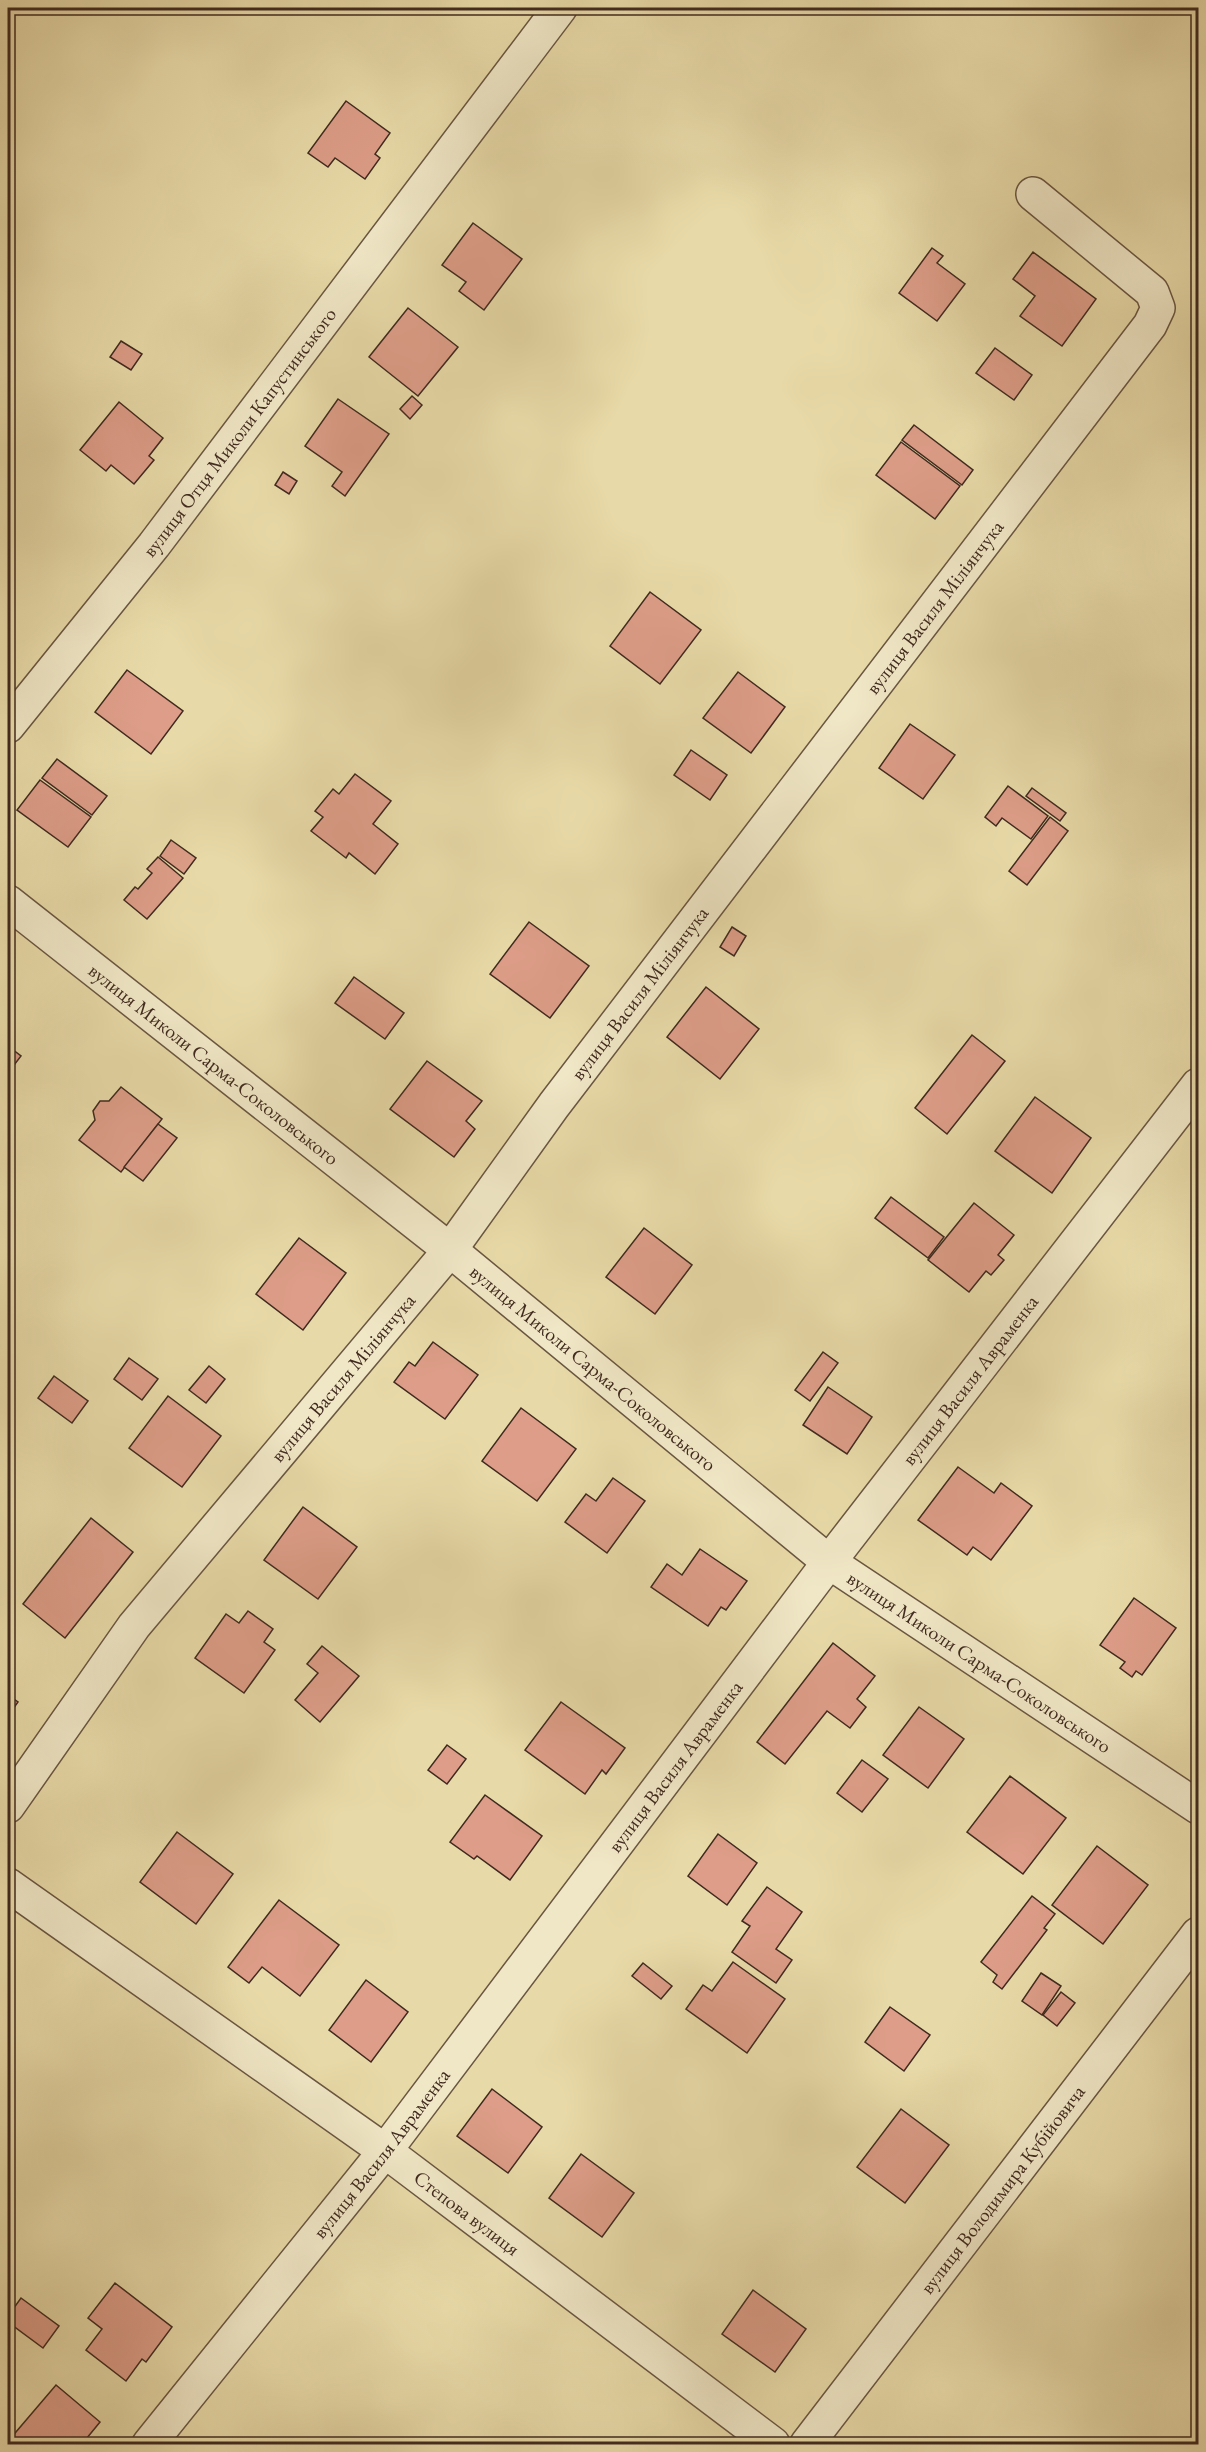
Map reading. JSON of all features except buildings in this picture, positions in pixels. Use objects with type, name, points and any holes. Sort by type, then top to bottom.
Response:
[{"type":"street","name":"вулиця Отця Миколи Капустинського","points":[[8,726],[154,545],[560,8]]},
{"type":"street","name":"вулиця Василя Міліянчука","points":[[8,1806],[134,1626],[450,1250],[554,1105],[1155,316],[1158,308],[1152,292],[1033,194]]},
{"type":"street","name":"вулиця Миколи Сарма-Соколовського","points":[[8,902],[450,1250],[829,1562],[1198,1807]]},
{"type":"street","name":"вулиця Василя Авраменка","points":[[149,2445],[385,2151],[829,1562],[1198,1085]]},
{"type":"street","name":"Степова вулиця","points":[[8,1885],[385,2151],[773,2445]]},
{"type":"street","name":"вулиця Володимира Кубійовича","points":[[807,2445],[1198,1934]]}]
